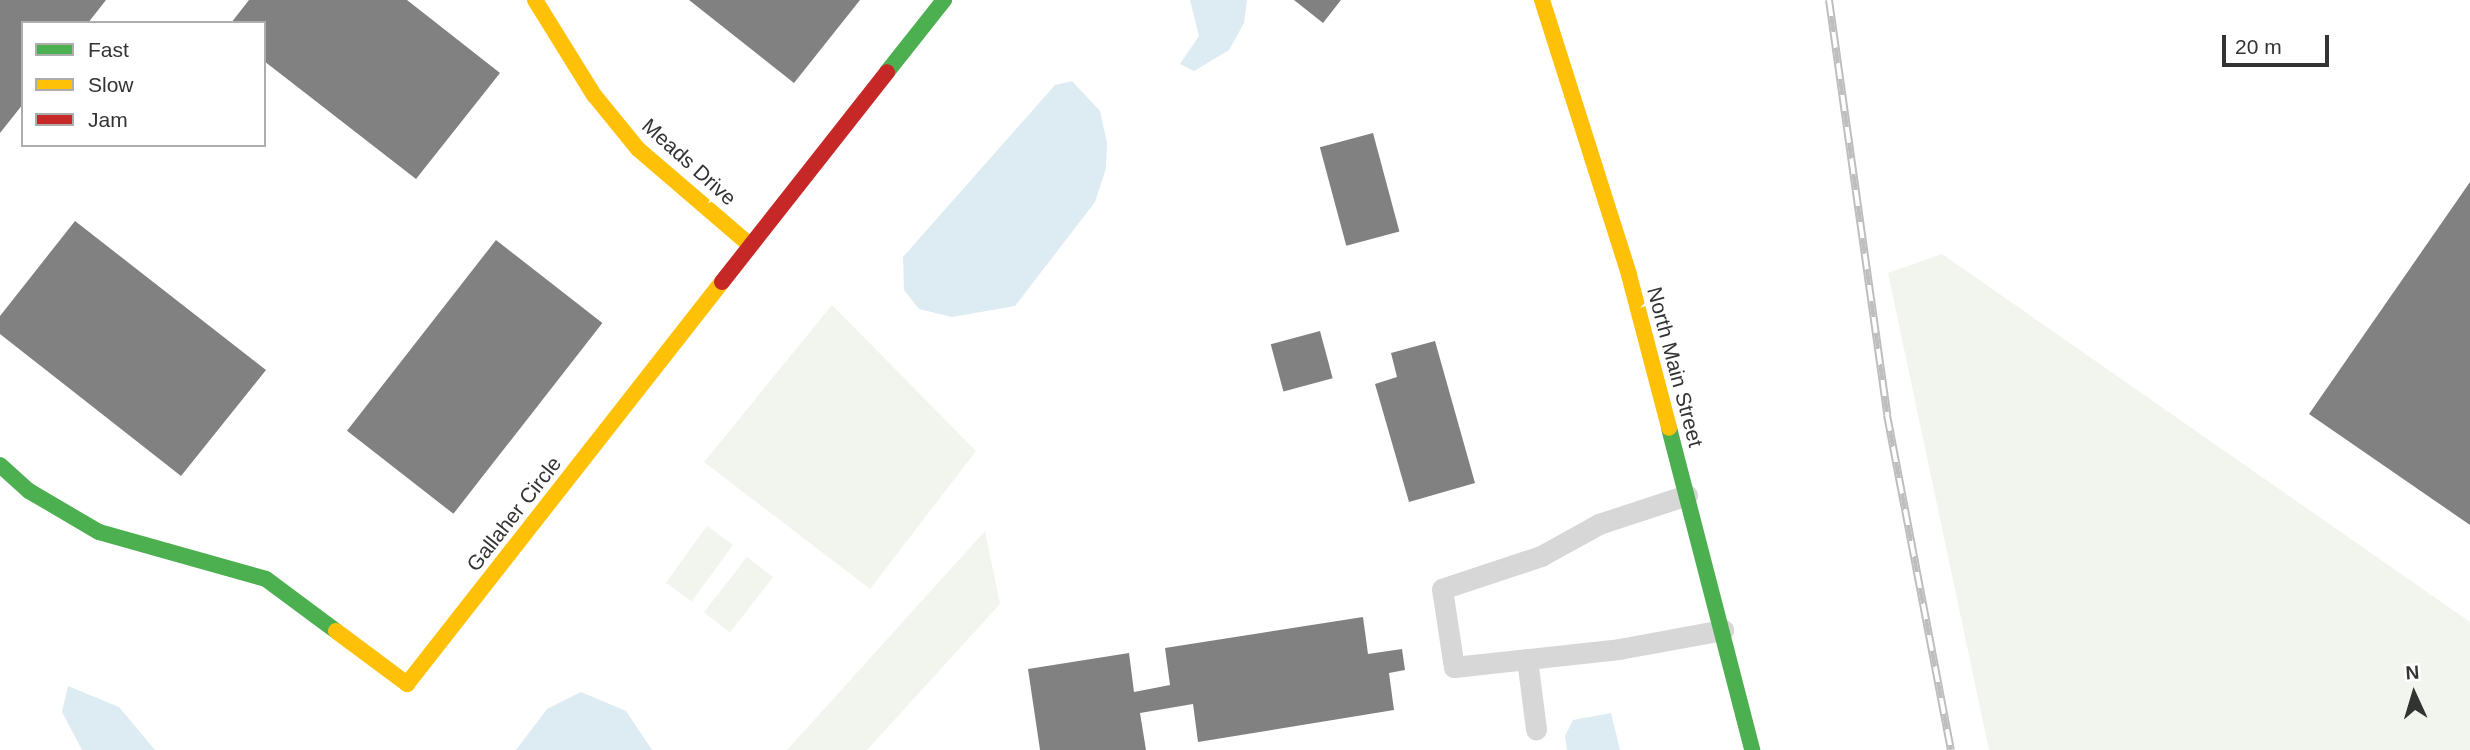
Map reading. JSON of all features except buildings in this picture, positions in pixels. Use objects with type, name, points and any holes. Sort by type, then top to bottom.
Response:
[{"type":"street","name":"Meads Drive","points":[[535,0],[594,95],[638,149],[750,245]]},
{"type":"street","name":"Gallaher Circle","points":[[0,465],[29,491],[99,532],[266,579],[407,684],[944,0]]},
{"type":"street","name":"North Main Street","points":[[1542,0],[1629,275],[1752,750]]},
{"type":"lane","points":[[1688,495],[1599,524],[1541,556],[1442,589],[1454,667],[1723,630]]},
{"type":"lane","points":[[1527,659],[1536,729]]},
{"type":"shaded area","points":[[1190,0],[1247,0],[1244,23],[1229,50],[1194,71],[1180,64],[1199,36]]},
{"type":"shaded area","points":[[1072,81],[1100,111],[1107,143],[1106,168],[1095,202],[1015,306],[952,317],[919,309],[904,290],[903,257],[1055,85]]},
{"type":"shaded area","points":[[1942,254],[2470,622],[2470,750],[1989,750],[1888,273]]},
{"type":"shaded area","points":[[832,305],[976,451],[870,589],[704,462]]},
{"type":"shaded area","points":[[707,526],[733,545],[692,601],[666,583]]},
{"type":"shaded area","points":[[985,531],[1000,604],[867,750],[787,750]]},
{"type":"shaded area","points":[[747,557],[773,577],[730,632],[704,612]]},
{"type":"shaded area","points":[[68,686],[119,707],[155,750],[82,750],[62,712]]},
{"type":"shaded area","points":[[581,692],[626,711],[652,750],[516,750],[547,709]]},
{"type":"shaded area","points":[[1611,713],[1620,750],[1567,750],[1565,736],[1573,720]]},
{"type":"railway","points":[[1829,0],[1887,415],[1951,750]]},
{"type":"traffic: fast","points":[[887,72],[944,0]]},
{"type":"traffic: fast","points":[[1669,428],[1752,750]]},
{"type":"traffic: fast","points":[[0,465],[29,491],[99,532],[266,579],[336,631]]},
{"type":"traffic: slow","points":[[535,0],[594,95],[638,149],[750,245]]},
{"type":"traffic: slow","points":[[1542,0],[1629,275],[1669,428]]},
{"type":"traffic: slow","points":[[336,631],[407,684],[722,282]]},
{"type":"traffic: jam","points":[[722,282],[887,72]]}]
